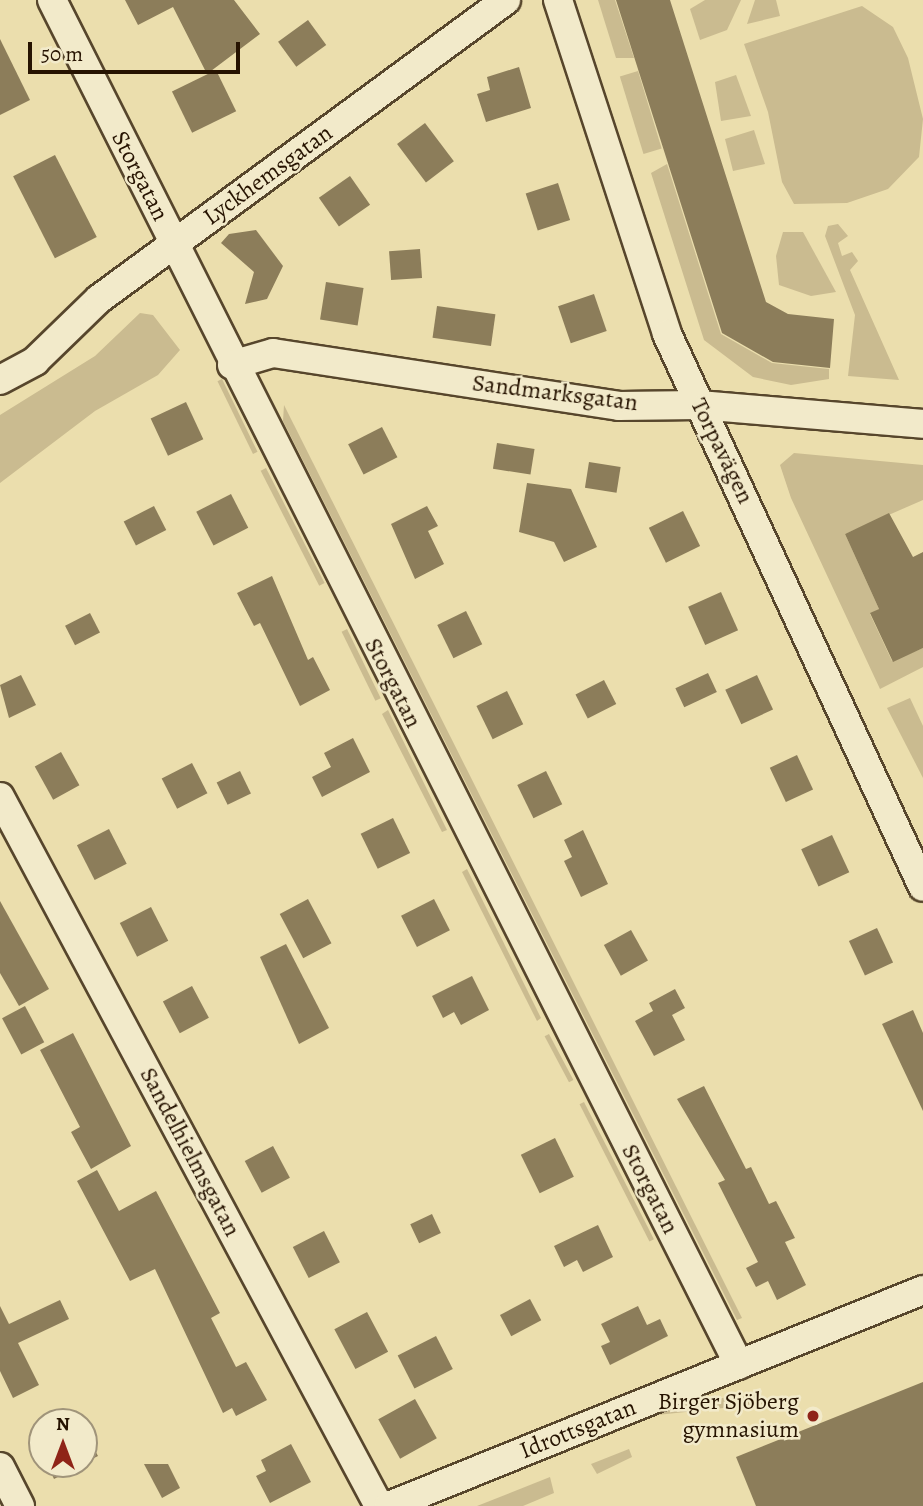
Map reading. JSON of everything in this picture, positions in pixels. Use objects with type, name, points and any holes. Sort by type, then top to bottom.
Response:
[{"type":"street","name":"Storgatan","points":[[52,0],[232,365],[739,1365]]},
{"type":"street","name":"Lyckhemsgatan","points":[[0,380],[34,361],[99,299],[506,0]]},
{"type":"street","name":"Torpavägen","points":[[558,0],[647,285],[699,405],[923,887]]},
{"type":"street","name":"Sandmarksgatan","points":[[232,365],[273,353],[619,406],[699,405],[923,424]]},
{"type":"street","name":"Sandelhielmsgatan","points":[[0,797],[379,1506]]},
{"type":"street","name":"Idrottsgatan","points":[[389,1506],[923,1290]]},
{"type":"street","points":[[0,1467],[20,1506]]},
{"type":"shaded area","points":[[598,0],[615,0],[634,58],[616,58]]},
{"type":"shaded area","points":[[705,0],[741,0],[727,30],[700,40],[690,9]]},
{"type":"shaded area","points":[[755,0],[776,0],[780,16],[747,24]]},
{"type":"shaded area","points":[[862,6],[893,27],[908,58],[923,119],[919,157],[888,189],[847,203],[794,204],[782,182],[768,112],[744,44]]},
{"type":"shaded area","points":[[638,71],[662,148],[644,154],[620,77]]},
{"type":"shaded area","points":[[736,75],[751,116],[721,121],[715,82]]},
{"type":"shaded area","points":[[754,130],[765,164],[733,171],[725,139]]},
{"type":"shaded area","points":[[667,164],[721,334],[772,363],[829,369],[829,379],[791,385],[753,377],[704,340],[651,173]]},
{"type":"shaded area","points":[[838,224],[848,236],[838,243],[842,256],[852,252],[858,261],[850,270],[899,380],[848,376],[855,315],[825,236],[828,226]]},
{"type":"shaded area","points":[[783,232],[803,232],[836,292],[811,296],[779,285],[776,256]]},
{"type":"shaded area","points":[[140,313],[153,315],[180,350],[158,375],[95,411],[0,483],[0,415],[95,356]]},
{"type":"shaded area","points":[[222,379],[258,452],[253,454],[218,381]]},
{"type":"shaded area","points":[[284,405],[742,1318],[737,1320],[283,421]]},
{"type":"shaded area","points":[[794,453],[923,465],[923,500],[845,534],[879,609],[870,614],[892,661],[923,648],[923,667],[880,689],[791,498],[780,465]]},
{"type":"shaded area","points":[[266,468],[325,583],[319,586],[261,471]]},
{"type":"shaded area","points":[[347,629],[381,698],[375,701],[342,632]]},
{"type":"shaded area","points":[[910,698],[923,726],[923,778],[887,708]]},
{"type":"shaded area","points":[[388,710],[447,830],[442,832],[382,714]]},
{"type":"shaded area","points":[[467,869],[541,1018],[537,1021],[462,872]]},
{"type":"shaded area","points":[[549,1034],[573,1080],[569,1082],[545,1036]]},
{"type":"shaded area","points":[[584,1102],[654,1239],[649,1241],[580,1104]]},
{"type":"shaded area","points":[[761,1394],[762,1404],[650,1416],[649,1406]]},
{"type":"shaded area","points":[[629,1449],[632,1457],[597,1474],[591,1464]]},
{"type":"shaded area","points":[[550,1477],[554,1493],[523,1506],[477,1506]]},
{"type":"building","points":[[125,0],[234,0],[260,34],[207,74],[173,7],[138,25]]},
{"type":"building","points":[[616,0],[670,0],[766,302],[788,314],[834,319],[830,368],[773,362],[722,333]]},
{"type":"building","points":[[308,20],[326,45],[296,67],[278,42]]},
{"type":"building","points":[[0,39],[30,100],[0,115]]},
{"type":"building","points":[[519,67],[531,108],[486,122],[477,94],[490,90],[487,77]]},
{"type":"building","points":[[216,70],[236,111],[192,133],[172,91]]},
{"type":"building","points":[[425,123],[454,161],[426,182],[397,144]]},
{"type":"building","points":[[55,155],[97,237],[55,258],[13,176]]},
{"type":"building","points":[[350,176],[370,205],[339,226],[319,198]]},
{"type":"building","points":[[558,183],[570,220],[538,231],[526,194]]},
{"type":"building","points":[[256,230],[283,266],[267,299],[245,304],[254,272],[221,243],[229,234]]},
{"type":"building","points":[[420,249],[422,278],[391,280],[389,251]]},
{"type":"building","points":[[326,282],[364,288],[358,325],[320,320]]},
{"type":"building","points":[[594,294],[607,331],[571,343],[558,306]]},
{"type":"building","points":[[437,306],[495,314],[491,346],[433,338]]},
{"type":"building","points":[[186,402],[203,439],[168,456],[151,418]]},
{"type":"building","points":[[382,427],[397,457],[364,475],[348,444]]},
{"type":"building","points":[[497,443],[535,449],[530,475],[493,469]]},
{"type":"building","points":[[589,462],[621,467],[617,493],[585,488]]},
{"type":"building","points":[[527,483],[571,489],[597,547],[564,562],[554,542],[519,532]]},
{"type":"building","points":[[231,494],[248,528],[214,546],[196,512]]},
{"type":"building","points":[[154,506],[166,530],[136,545],[124,521]]},
{"type":"building","points":[[427,506],[438,526],[428,531],[444,564],[415,579],[391,524]]},
{"type":"building","points":[[683,511],[700,546],[666,563],[649,528]]},
{"type":"building","points":[[889,513],[913,557],[923,552],[923,648],[893,662],[870,613],[879,609],[845,534]]},
{"type":"building","points":[[272,576],[308,660],[313,657],[330,690],[300,706],[260,623],[254,626],[237,593]]},
{"type":"building","points":[[721,592],[738,630],[705,645],[688,607]]},
{"type":"building","points":[[466,611],[482,644],[453,658],[437,625]]},
{"type":"building","points":[[90,613],[100,633],[75,645],[65,626]]},
{"type":"building","points":[[708,673],[717,692],[684,707],[675,688]]},
{"type":"building","points":[[21,675],[36,705],[9,718],[0,685]]},
{"type":"building","points":[[757,675],[773,709],[741,724],[725,690]]},
{"type":"building","points":[[604,680],[616,704],[588,719],[575,695]]},
{"type":"building","points":[[507,691],[523,724],[493,739],[476,706]]},
{"type":"building","points":[[353,738],[370,772],[322,797],[312,777],[331,767],[324,753]]},
{"type":"building","points":[[61,752],[79,785],[53,800],[35,767]]},
{"type":"building","points":[[797,755],[813,789],[786,802],[770,768]]},
{"type":"building","points":[[192,763],[207,793],[177,809],[162,778]]},
{"type":"building","points":[[240,771],[251,793],[228,805],[217,782]]},
{"type":"building","points":[[546,771],[562,804],[533,818],[517,785]]},
{"type":"building","points":[[393,818],[410,853],[378,869],[361,834]]},
{"type":"building","points":[[109,829],[127,864],[95,880],[77,845]]},
{"type":"building","points":[[583,830],[608,884],[581,897],[564,861],[572,857],[564,840]]},
{"type":"building","points":[[832,835],[849,872],[819,887],[801,849]]},
{"type":"building","points":[[308,899],[331,943],[303,958],[280,914]]},
{"type":"building","points":[[434,899],[450,930],[417,947],[401,916]]},
{"type":"building","points":[[0,901],[49,989],[19,1006],[0,973]]},
{"type":"building","points":[[151,907],[168,941],[137,957],[120,923]]},
{"type":"building","points":[[877,928],[893,962],[865,976],[849,941]]},
{"type":"building","points":[[631,930],[648,961],[621,976],[604,945]]},
{"type":"building","points":[[286,944],[329,1028],[299,1044],[260,957]]},
{"type":"building","points":[[472,976],[489,1010],[461,1025],[454,1012],[443,1018],[432,996]]},
{"type":"building","points":[[192,986],[209,1018],[180,1033],[163,1001]]},
{"type":"building","points":[[675,989],[685,1008],[672,1015],[685,1040],[654,1056],[635,1021],[653,1011],[649,1003]]},
{"type":"building","points":[[25,1006],[44,1042],[21,1054],[2,1018]]},
{"type":"building","points":[[913,1010],[923,1033],[923,1111],[882,1024]]},
{"type":"building","points":[[73,1033],[131,1146],[91,1169],[71,1132],[80,1127],[40,1050]]},
{"type":"building","points":[[704,1086],[746,1169],[751,1167],[769,1204],[776,1201],[795,1238],[785,1242],[806,1285],[777,1300],[768,1281],[756,1287],[746,1268],[758,1262],[718,1183],[725,1180],[677,1099]]},
{"type":"building","points":[[555,1138],[574,1177],[540,1193],[521,1155]]},
{"type":"building","points":[[273,1146],[290,1178],[262,1193],[245,1161]]},
{"type":"building","points":[[97,1170],[119,1211],[156,1191],[220,1313],[211,1318],[236,1367],[246,1362],[267,1400],[236,1416],[232,1408],[223,1413],[155,1269],[130,1281],[77,1181]]},
{"type":"building","points":[[432,1214],[441,1233],[419,1243],[410,1224]]},
{"type":"building","points":[[598,1225],[613,1257],[583,1272],[577,1260],[564,1267],[554,1246]]},
{"type":"building","points":[[324,1231],[340,1262],[309,1278],[293,1247]]},
{"type":"building","points":[[530,1299],[541,1320],[511,1336],[500,1315]]},
{"type":"building","points":[[60,1300],[69,1319],[18,1343],[39,1385],[13,1398],[0,1371],[0,1306],[9,1324]]},
{"type":"building","points":[[638,1306],[647,1325],[660,1319],[668,1336],[610,1365],[601,1346],[610,1342],[601,1324]]},
{"type":"building","points":[[367,1312],[388,1352],[355,1369],[334,1329]]},
{"type":"building","points":[[436,1336],[453,1369],[414,1388],[398,1356]]},
{"type":"building","points":[[923,1382],[923,1506],[756,1506],[736,1457]]},
{"type":"building","points":[[415,1399],[437,1438],[400,1459],[378,1419]]},
{"type":"building","points":[[291,1444],[311,1482],[270,1503],[256,1476],[266,1471],[261,1460]]},
{"type":"building","points":[[144,1464],[168,1464],[180,1488],[162,1498]]},
{"type":"place","name":"Birger Sjöberg gymnasium","points":[[813,1416]]}]
